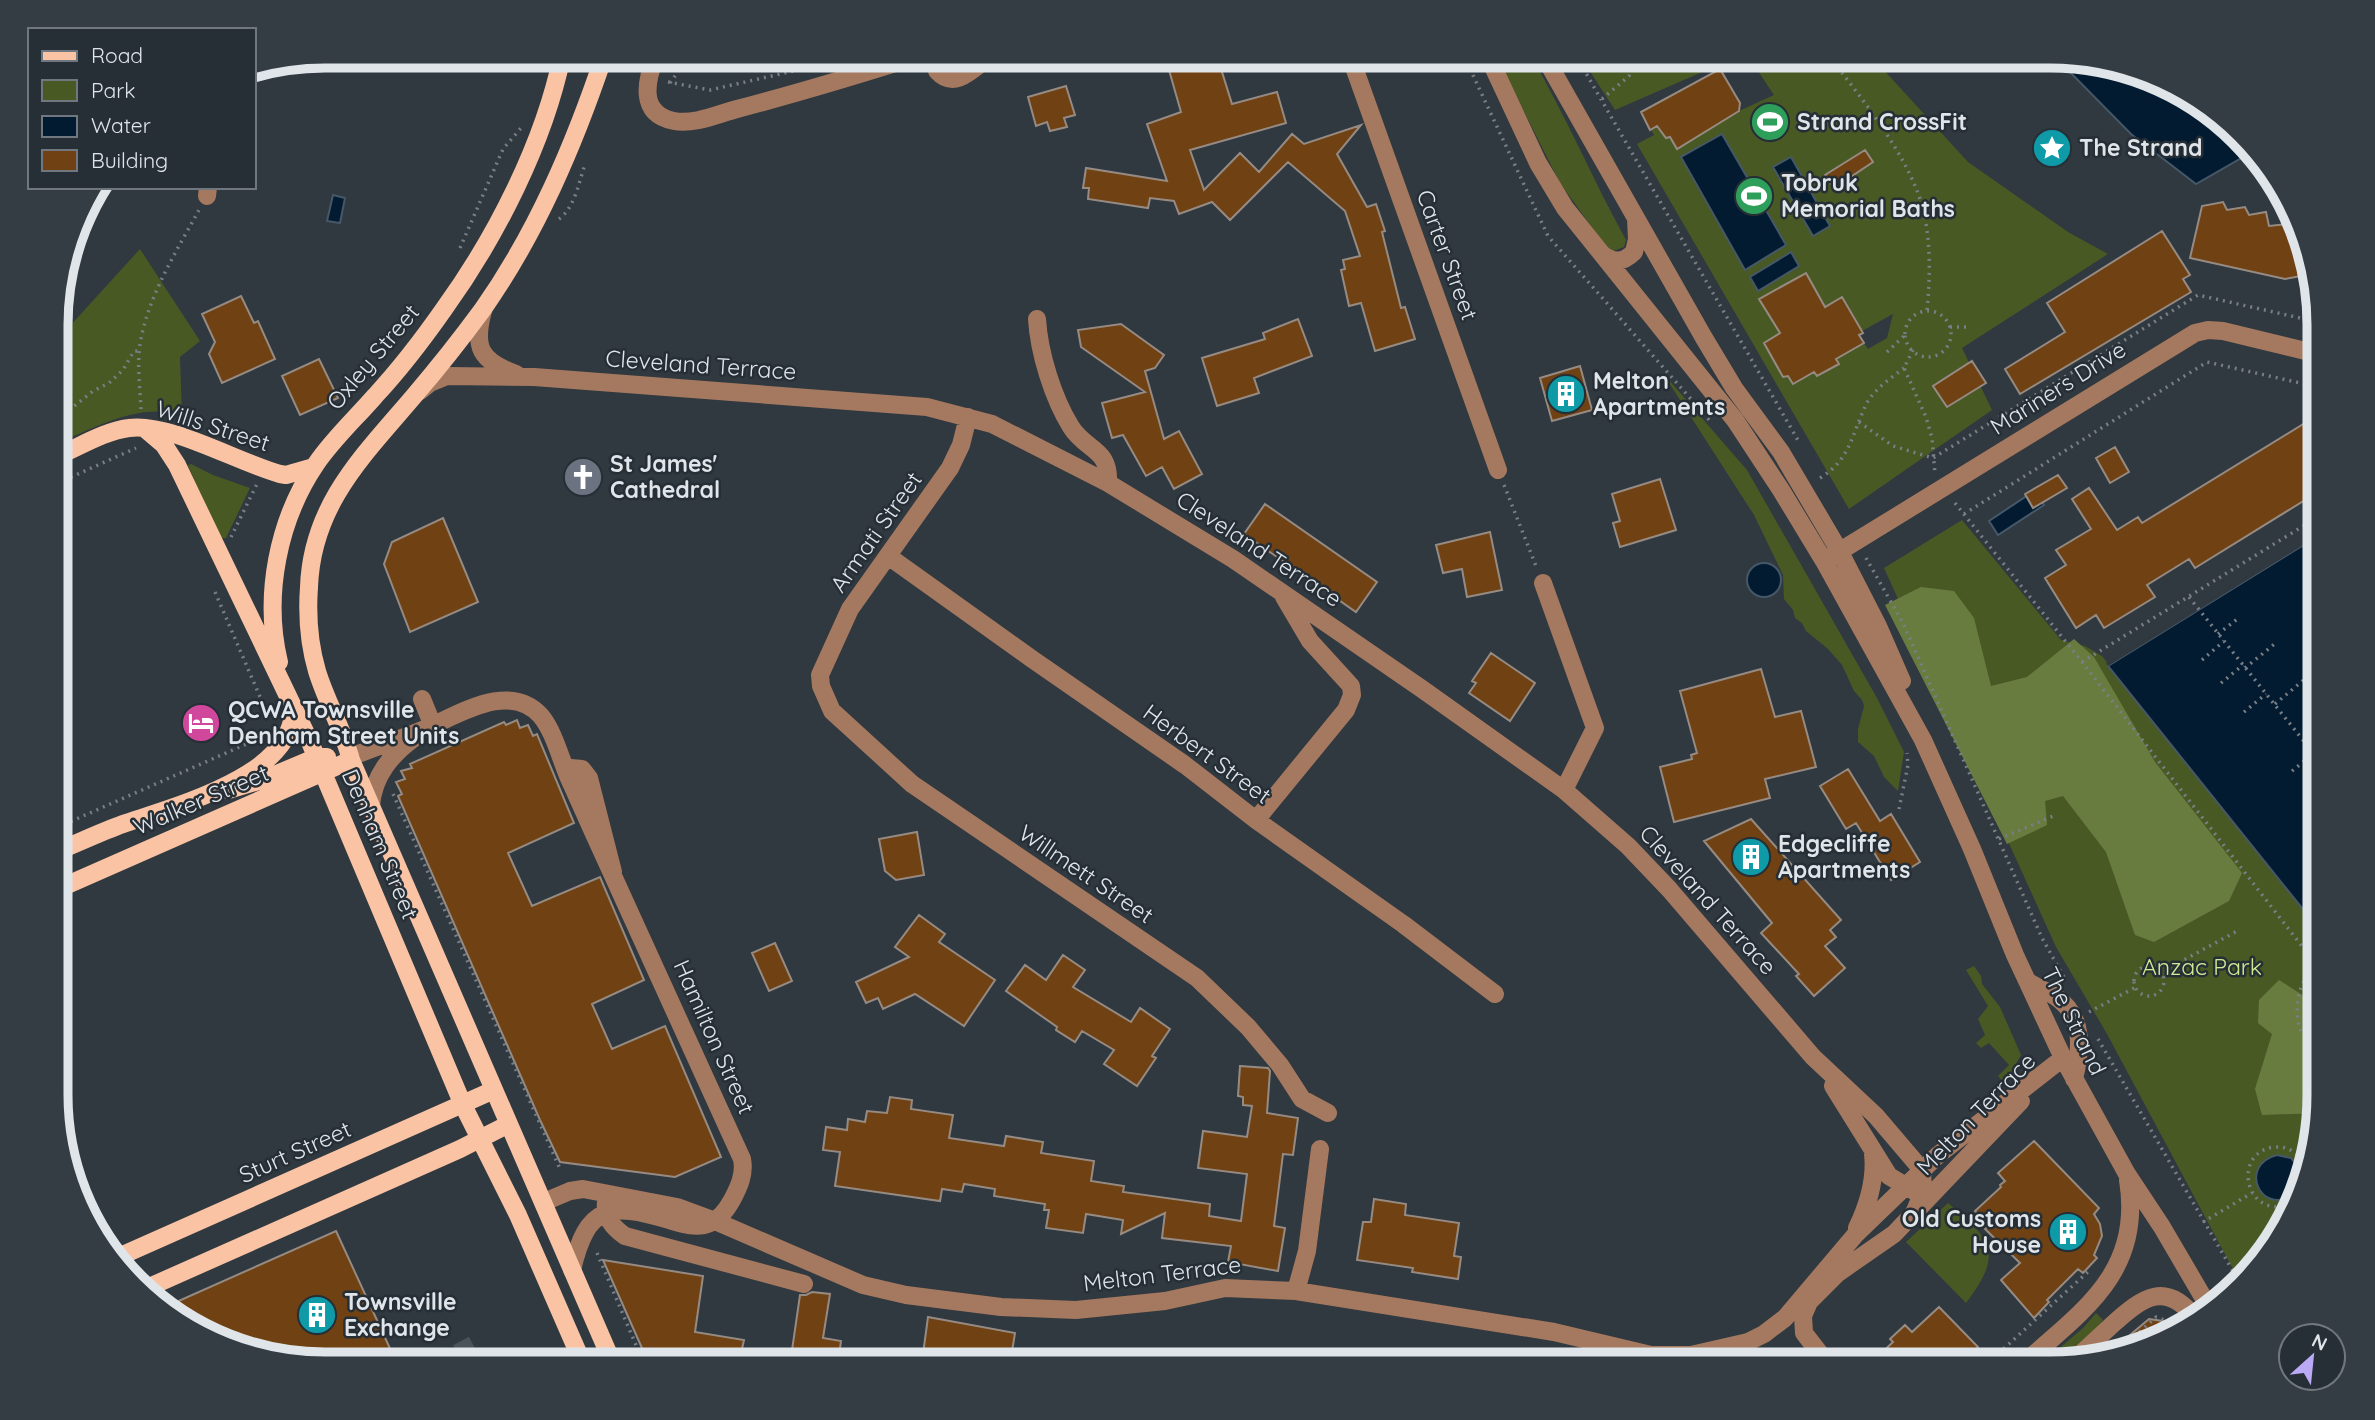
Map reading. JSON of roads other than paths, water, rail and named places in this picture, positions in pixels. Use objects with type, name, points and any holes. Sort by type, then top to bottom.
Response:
[{"type":"main road","name":"Oxley Street","points":[[291,702],[275,643],[273,587],[287,522],[314,467],[436,320],[489,238],[528,159],[558,68]]},
{"type":"main road","points":[[415,396],[484,307],[517,254],[561,171],[600,68]]},
{"type":"main road","name":"Denham Street","points":[[415,396],[370,445],[339,488],[321,528],[310,570],[308,603],[310,635],[317,672],[608,1352]]},
{"type":"main road","name":"Wills Street","points":[[68,452],[109,434],[130,428],[144,428],[181,437],[286,475],[314,467]]},
{"type":"main road","name":"Denham Street","points":[[144,428],[158,439],[173,458],[291,702],[463,1105],[518,1214],[578,1352]]},
{"type":"main road","name":"Walker Street","points":[[68,847],[121,825],[202,798],[261,763],[289,734],[293,722],[291,702]]},
{"type":"main road","points":[[202,798],[265,779],[317,758],[326,751],[354,756]]},
{"type":"main road","name":"Walker Street","points":[[68,884],[317,758],[354,756]]},
{"type":"main road","name":"Sturt Street","points":[[124,1254],[494,1090]]},
{"type":"main road","points":[[152,1285],[480,1140],[509,1124]]},
{"type":"main road","points":[[518,1214],[544,1202]]},
{"type":"street","points":[[651,68],[646,95],[653,109],[673,121],[689,121],[880,68]]},
{"type":"street","points":[[936,68],[938,73],[955,80],[975,68]]},
{"type":"street","name":"Carter Street","points":[[1354,68],[1498,470]]},
{"type":"street","name":"The Strand","points":[[1494,68],[1547,179],[1565,208],[1735,421],[1781,490],[1832,556]]},
{"type":"street","name":"The Strand","points":[[1551,68],[1717,361],[1781,452],[1832,556],[1887,645],[1923,740],[2063,1058],[2127,1174],[2205,1300]]},
{"type":"street","points":[[1600,252],[1608,259],[1617,261],[1624,260],[1634,252],[1637,239],[1636,216]]},
{"type":"street","name":"Cleveland Terrace","points":[[484,307],[477,331],[482,350],[488,359],[505,370],[534,377]]},
{"type":"street","points":[[1037,319],[1042,359],[1064,413],[1076,434],[1105,460],[1108,483]]},
{"type":"street","name":"Mariners Drive","points":[[1832,556],[2188,336],[2201,331],[2223,331],[2307,351]]},
{"type":"street","name":"Cleveland Terrace","points":[[415,396],[430,383],[447,376],[534,377],[927,407],[968,416],[1007,431],[1108,483],[1281,590],[1564,790],[1628,846],[1662,881],[1814,1056],[1875,1116],[1922,1170]]},
{"type":"street","name":"Armati Street","points":[[820,675],[850,609],[956,457],[968,416]]},
{"type":"street","name":"Herbert Street","points":[[888,556],[1185,765],[1256,820],[1495,993]]},
{"type":"street","points":[[1543,583],[1595,728],[1564,790]]},
{"type":"street","points":[[1256,820],[1346,710],[1352,695],[1348,681],[1310,641],[1281,590]]},
{"type":"street","name":"Willmett Street","points":[[820,675],[821,686],[832,711],[912,784],[1197,978],[1248,1027],[1280,1065],[1302,1099],[1328,1113]]},
{"type":"street","points":[[422,699],[429,727]]},
{"type":"street","name":"Walker Street","points":[[354,756],[484,704],[502,701],[522,703]]},
{"type":"street","name":"Hamilton Street","points":[[522,703],[540,715],[545,722],[742,1159],[741,1181],[728,1206],[715,1221]]},
{"type":"street","name":"Walker Street","points":[[372,805],[375,784],[384,767],[402,746],[429,727]]},
{"type":"street","points":[[2027,981],[2056,997],[2072,1017],[2081,1044],[2074,1079]]},
{"type":"street","name":"Cleveland Terrace","points":[[1814,1056],[1889,1176],[1905,1187]]},
{"type":"street","name":"Melton Terrace","points":[[1748,1342],[1785,1318],[1848,1243],[1922,1170],[1951,1144],[2063,1058]]},
{"type":"street","name":"Melton Terrace","points":[[1809,1341],[1802,1321],[1809,1302],[1838,1273],[1883,1244],[2063,1058]]},
{"type":"street","points":[[1296,1291],[1309,1240],[1320,1149]]},
{"type":"street","points":[[1848,1243],[1870,1197],[1874,1171],[1873,1151]]},
{"type":"street","points":[[1914,1213],[1923,1192],[1922,1170]]},
{"type":"street","points":[[2036,1352],[2088,1306],[2115,1269],[2125,1250],[2131,1208],[2127,1174]]},
{"type":"street","points":[[1905,1187],[1923,1192],[1945,1181]]},
{"type":"street","name":"Melton Terrace","points":[[544,1202],[575,1190],[607,1192],[677,1207],[886,1292],[1001,1307],[1057,1310],[1179,1299],[1225,1288],[1296,1291],[1554,1332],[1638,1352]]},
{"type":"street","points":[[607,1192],[605,1212],[612,1225],[625,1236],[804,1284]]},
{"type":"street","points":[[572,1270],[586,1228],[598,1215],[605,1212]]},
{"type":"street","name":"Melton Terrace","points":[[605,1212],[639,1213],[693,1226],[708,1225],[715,1221]]},
{"type":"street","points":[[2085,1350],[2132,1307],[2146,1298],[2163,1296],[2175,1300],[2189,1310]]},
{"type":"street","name":"Melton Terrace","points":[[1704,1352],[1794,1334],[1809,1341]]},
{"type":"street","points":[[1809,1341],[1818,1352]]},
{"type":"water","points":[[2067,69],[2116,77],[2164,95],[2206,121],[2244,157],[2196,184],[2131,134]]},
{"type":"water","points":[[1722,134],[1786,245],[1745,270],[1681,157]]},
{"type":"water","points":[[1791,157],[1830,226],[1813,236],[1773,167]]},
{"type":"water","points":[[333,195],[345,198],[340,223],[327,221]]},
{"type":"water","points":[[1791,252],[1799,266],[1758,291],[1750,277]]},
{"type":"water","points":[[2034,491],[2044,505],[1998,535],[1989,521]]},
{"type":"water","points":[[2307,543],[2307,914],[2108,666]]},
{"type":"water","points":[[1764,563],[1776,568],[1781,580],[1776,592],[1764,597],[1752,592],[1747,580],[1752,568]]},
{"type":"water","points":[[2277,1155],[2291,1158],[2297,1165],[2285,1199],[2271,1199],[2258,1187],[2258,1168],[2265,1160]]},
{"type":"tunnel","points":[[461,1341],[467,1352]]},
{"type":"place","name":"Strand CrossFit","points":[[1770,122]]},
{"type":"place","name":"The Strand","points":[[2052,148]]},
{"type":"place","name":"Tobruk Memorial Baths","points":[[1754,196]]},
{"type":"place","name":"Melton Apartments","points":[[1566,394]]},
{"type":"place","name":"St James' Cathedral","points":[[583,477]]},
{"type":"place","name":"QCWA Townsville Denham Street Units","points":[[201,723]]},
{"type":"place","name":"Edgecliffe Apartments","points":[[1751,857]]},
{"type":"place","name":"Old Customs House","points":[[2068,1232]]},
{"type":"place","name":"Townsville Exchange","points":[[317,1315]]},
{"type":"park label","name":"Anzac Park","points":[[2202,967]]}]
